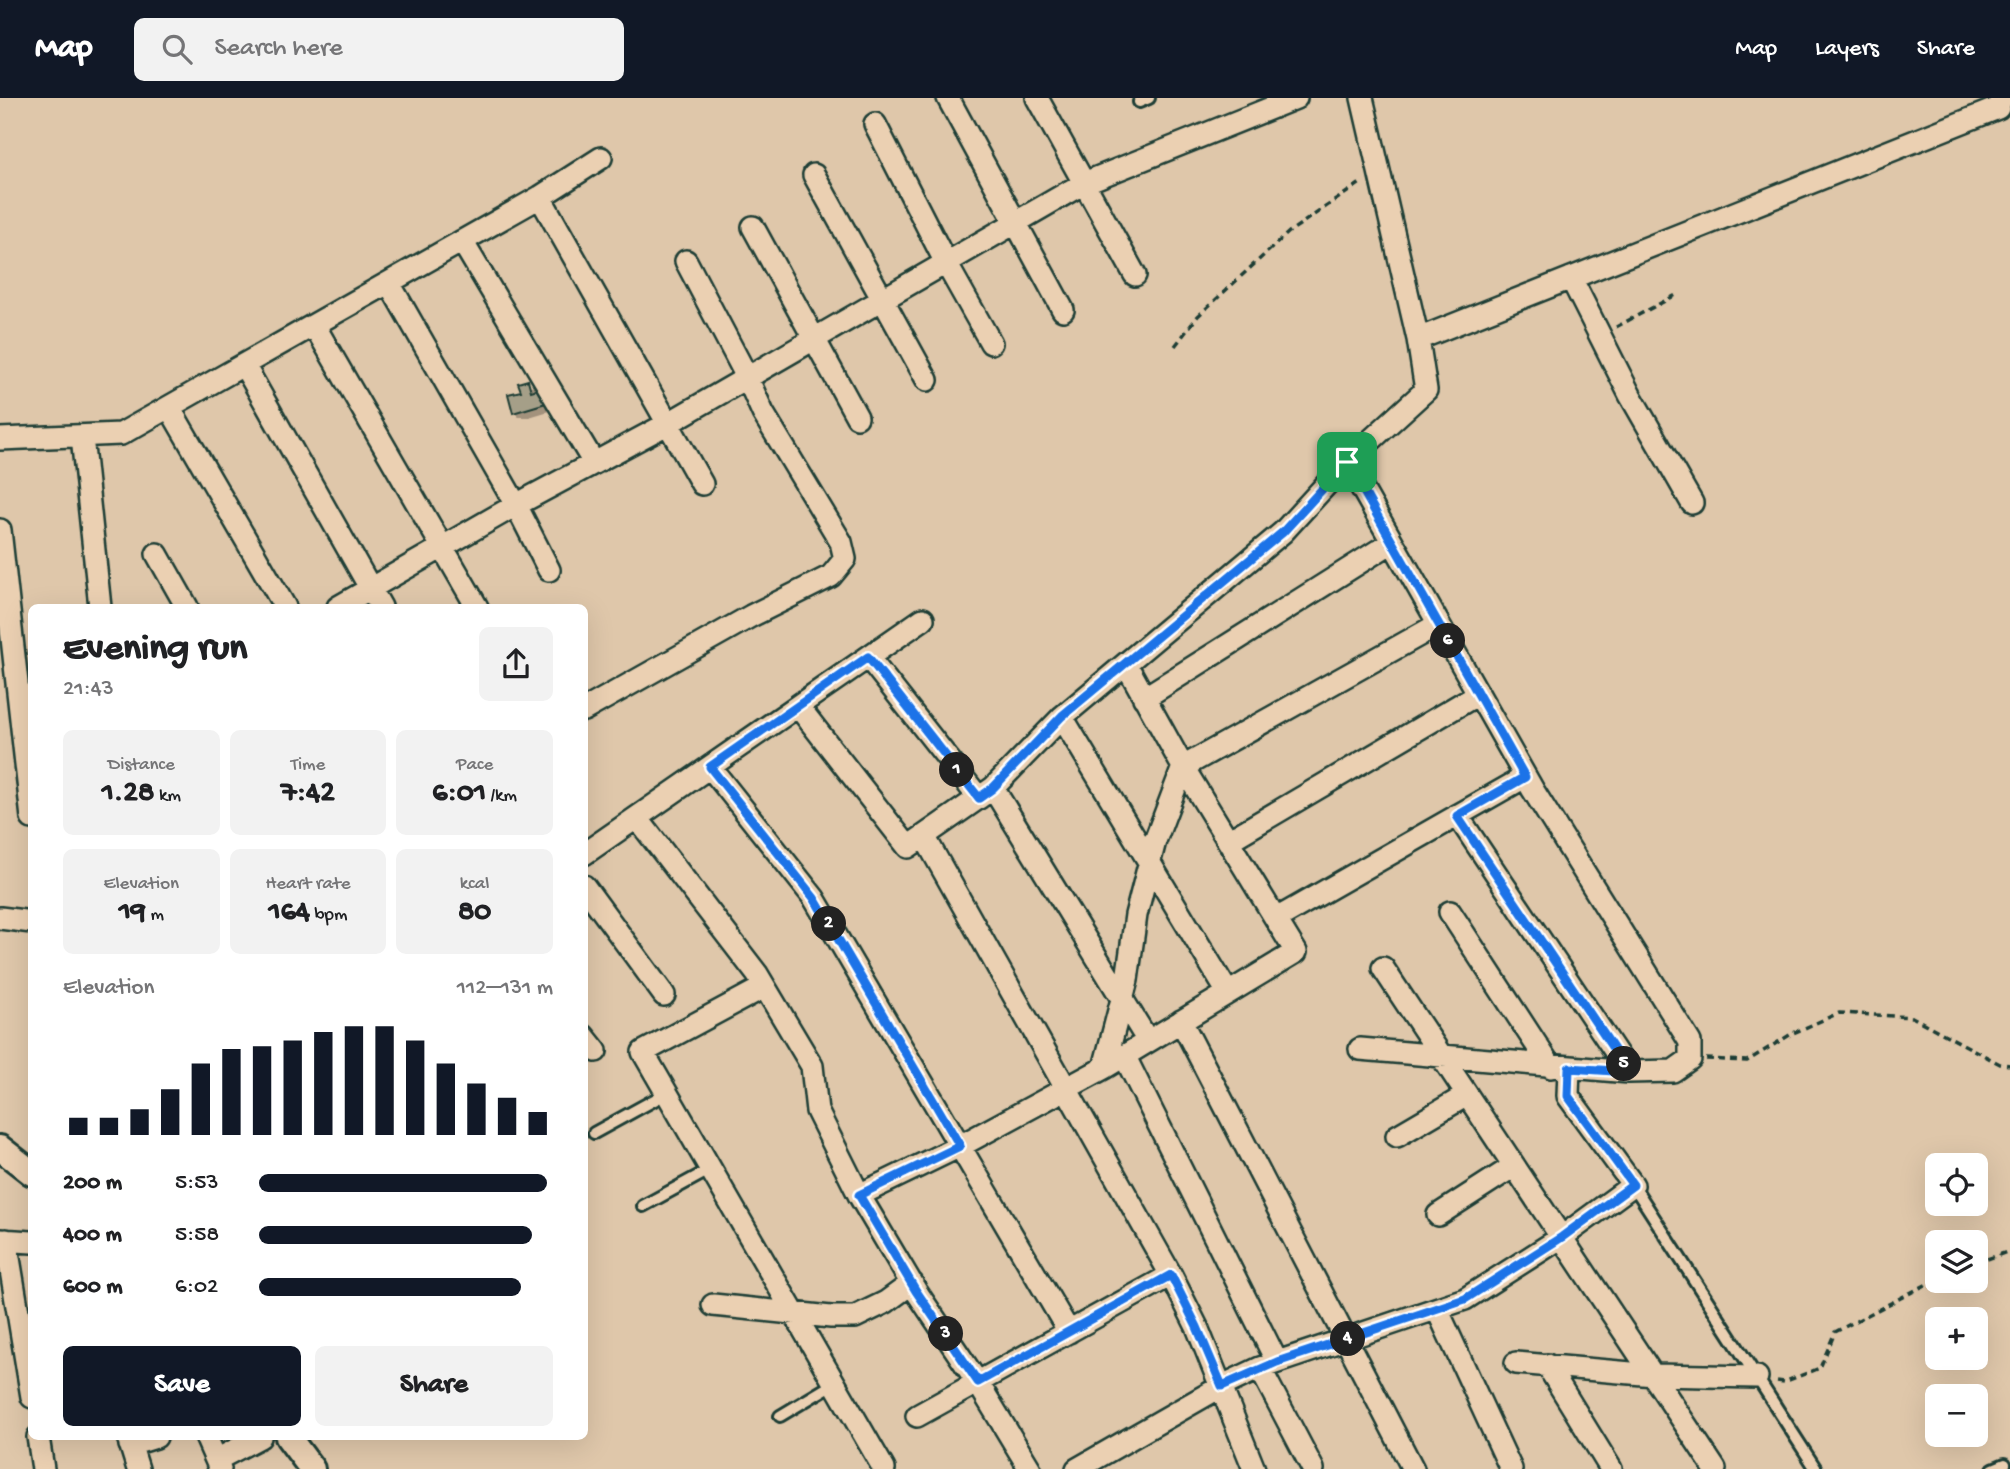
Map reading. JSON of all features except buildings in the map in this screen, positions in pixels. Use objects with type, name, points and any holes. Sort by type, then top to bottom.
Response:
[{"type":"street","points":[[948,98],[1063,310]]},
{"type":"street","points":[[1037,98],[1135,275]]},
{"type":"street","points":[[351,604],[376,598],[443,547],[667,424],[1084,183],[1296,98]]},
{"type":"street","points":[[798,706],[908,847],[986,793],[1062,716],[1283,532],[1347,462],[1426,390],[1418,338],[1362,98]]},
{"type":"street","points":[[1418,338],[1998,107],[2001,98]]},
{"type":"street","points":[[875,124],[946,263],[991,343]]},
{"type":"street","points":[[0,439],[121,435],[540,197],[601,158]]},
{"type":"street","points":[[814,175],[927,380]]},
{"type":"street","points":[[540,197],[702,484]]},
{"type":"street","points":[[753,227],[857,417]]},
{"type":"street","points":[[462,241],[594,463]]},
{"type":"street","points":[[588,708],[751,616],[831,576],[845,559],[841,542],[763,413],[687,261]]},
{"type":"street","points":[[1570,278],[1630,395],[1692,503]]},
{"type":"street","points":[[389,283],[516,505],[550,570]]},
{"type":"street","points":[[314,325],[475,604]]},
{"type":"street","points":[[244,365],[376,598]]},
{"type":"street","points":[[169,407],[283,604]]},
{"type":"street","points":[[82,437],[100,604]]},
{"type":"street","points":[[1347,462],[1525,777],[1690,1042],[1690,1059],[1673,1071],[1629,1072],[1360,1049]]},
{"type":"street","points":[[0,530],[28,782]]},
{"type":"street","points":[[1144,698],[1392,542]]},
{"type":"street","points":[[157,554],[185,604]]},
{"type":"street","points":[[588,850],[923,619]]},
{"type":"street","points":[[1104,1068],[1127,980],[1136,915],[1155,841],[1183,767],[1438,624]]},
{"type":"street","points":[[868,657],[986,793],[1148,1041]]},
{"type":"street","points":[[859,1195],[960,1146],[1104,1068],[1296,952],[1183,767],[1126,664]]},
{"type":"street","points":[[1228,841],[1478,694]]},
{"type":"street","points":[[1062,716],[1228,993]]},
{"type":"street","points":[[710,767],[814,898],[1069,1332]]},
{"type":"street","points":[[1276,919],[1525,777]]},
{"type":"street","points":[[1457,816],[1629,1072]]},
{"type":"street","points":[[637,818],[757,974],[812,1066],[817,1111],[859,1195],[1030,1469]]},
{"type":"street","points":[[924,836],[1171,1275],[1197,1327],[1254,1469]]},
{"type":"street","points":[[588,891],[664,995]]},
{"type":"street","points":[[1077,1469],[1222,1386],[1269,1365],[1465,1299],[1562,1237],[1633,1185],[1568,1096],[1560,1067],[1450,912]]},
{"type":"street","points":[[0,918],[28,922]]},
{"type":"street","points":[[1383,968],[1715,1469]]},
{"type":"street","points":[[764,987],[643,1052],[884,1469]]},
{"type":"street","points":[[1181,1021],[1413,1469]]},
{"type":"street","points":[[1124,1055],[1269,1365],[1313,1469]]},
{"type":"street","points":[[1397,1136],[1467,1095]]},
{"type":"street","points":[[0,1148],[28,1170]]},
{"type":"street","points":[[1438,1214],[1514,1166]]},
{"type":"street","points":[[28,1242],[3,1240],[5,1264],[28,1377]]},
{"type":"street","points":[[5,1264],[28,1266]]},
{"type":"street","points":[[917,1416],[1171,1275]]},
{"type":"street","points":[[713,1305],[855,1317],[886,1302],[912,1283]]},
{"type":"street","points":[[1437,1309],[1511,1469]]},
{"type":"street","points":[[1516,1363],[1654,1375],[1757,1377]]},
{"type":"street","points":[[1547,1365],[1611,1469]]},
{"type":"street","points":[[38,1440],[43,1469]]},
{"type":"street","points":[[207,1440],[218,1464],[255,1440]]},
{"type":"street","points":[[290,1440],[312,1469]]},
{"type":"street","points":[[129,1441],[138,1469]]},
{"type":"lane","points":[[594,1133],[667,1093]]},
{"type":"lane","points":[[643,1206],[710,1169]]},
{"type":"lane","points":[[1633,1185],[1816,1469]]},
{"type":"lane","points":[[780,1416],[835,1383]]},
{"type":"lane","points":[[1993,1469],[2005,1464]]},
{"type":"path","points":[[1175,346],[1198,316],[1289,232],[1378,171]]},
{"type":"path","points":[[1600,336],[1675,295]]},
{"type":"path","points":[[1690,1059],[1747,1061],[1793,1033],[1839,1013],[1912,1017],[2000,1064],[2010,1065]]},
{"type":"path","points":[[1988,1259],[2010,1251]]},
{"type":"path","points":[[1757,1377],[1784,1382],[1820,1368],[1835,1332],[1925,1285]]},
{"type":"route","points":[[1347,462],[1525,777],[1457,816],[1629,1072],[1569,1068],[1568,1096],[1633,1185],[1562,1237],[1465,1299],[1260,1368],[1222,1386],[1171,1275],[978,1382],[916,1291],[859,1195],[960,1146],[814,898],[710,767],[868,657],[979,798],[993,788],[1062,716],[1283,532],[1347,462]]}]
